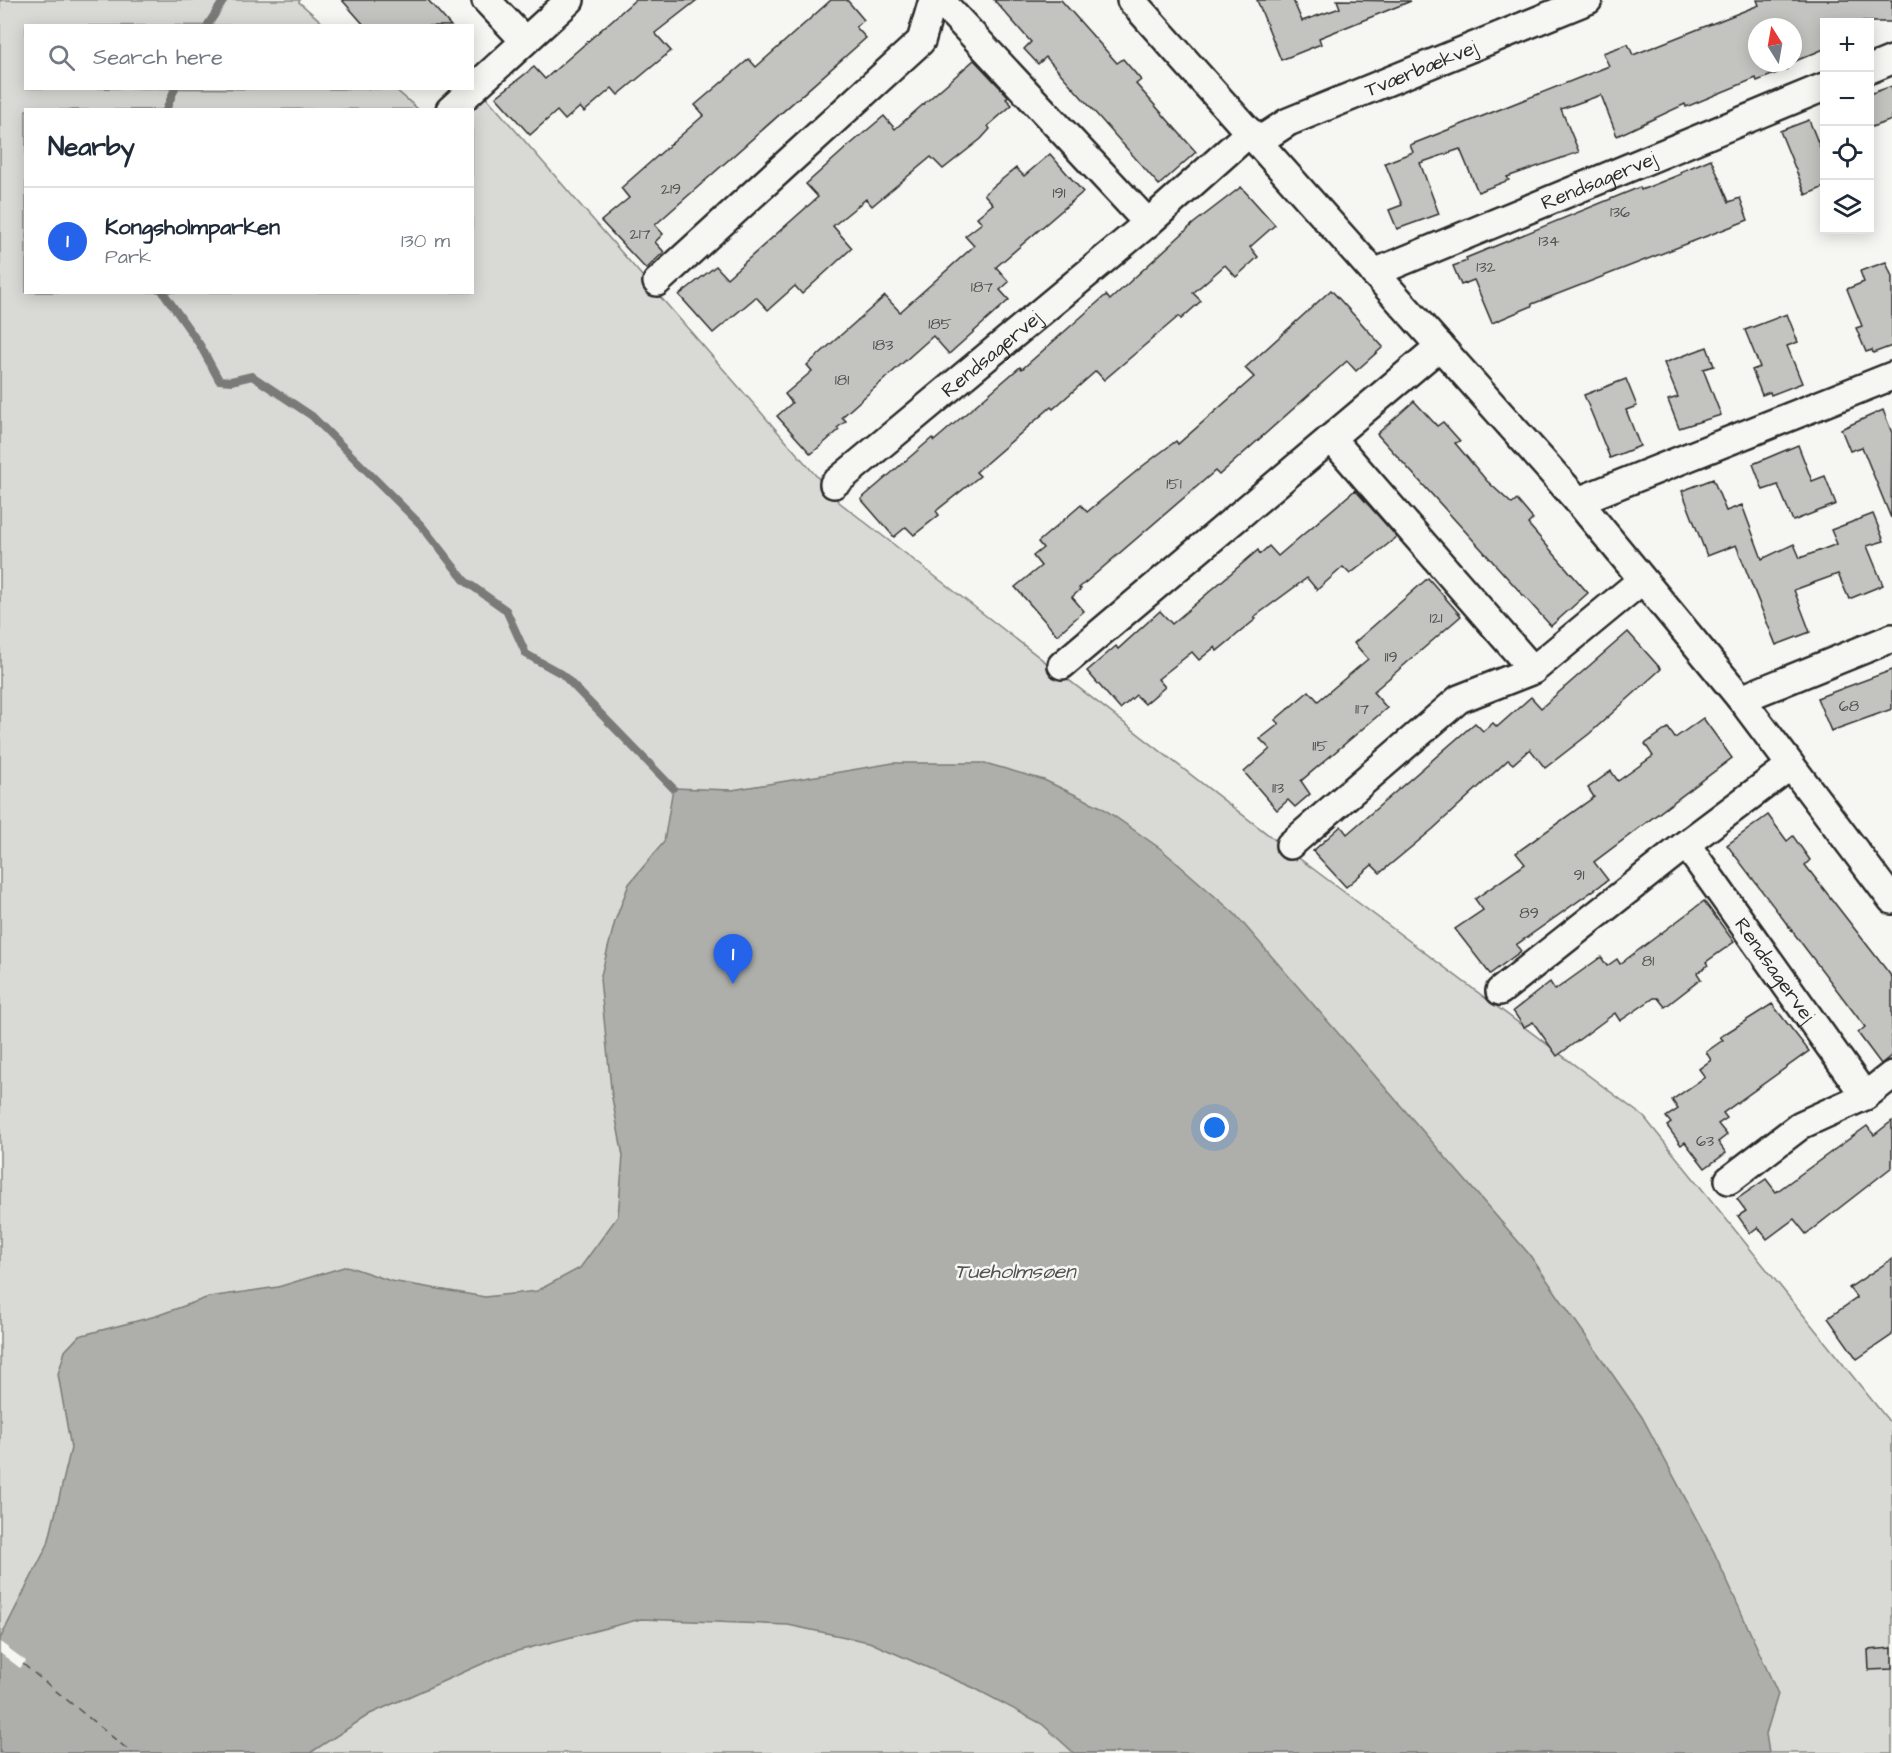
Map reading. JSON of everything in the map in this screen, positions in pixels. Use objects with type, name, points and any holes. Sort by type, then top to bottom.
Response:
[{"type":"street","points":[[486,0],[524,40]]},
{"type":"street","points":[[474,87],[570,0]]},
{"type":"street","points":[[657,282],[921,41],[933,0]]},
{"type":"street","points":[[940,0],[1148,223]]},
{"type":"street","points":[[1131,0],[1578,501],[1741,699],[1892,900]]},
{"type":"street","name":"Tværbækvej","points":[[1254,137],[1577,2]]},
{"type":"street","points":[[1874,67],[1892,60]]},
{"type":"street","name":"Rendsagervej","points":[[1374,273],[1820,89]]},
{"type":"street","points":[[452,108],[471,90]]},
{"type":"street","name":"Rendsagervej","points":[[834,484],[1254,137]]},
{"type":"street","points":[[1062,665],[1440,346]]},
{"type":"street","points":[[1578,501],[1892,376]]},
{"type":"street","points":[[1331,438],[1533,670]]},
{"type":"street","points":[[1290,845],[1459,699],[1533,670],[1642,580]]},
{"type":"street","points":[[1741,699],[1892,638]]},
{"type":"street","points":[[1500,991],[1686,844],[1790,766]]},
{"type":"street","name":"Rendsagervej","points":[[1686,844],[1865,1096]]},
{"type":"street","points":[[1730,1180],[1801,1125],[1865,1096],[1892,1075]]},
{"type":"shaded area","points":[[0,0],[300,0],[299,2],[324,24],[24,24],[24,90],[396,90],[417,108],[24,108],[24,294],[474,294],[474,108],[433,108],[481,91],[839,502],[1288,850],[1644,1117],[1892,1425],[1892,1753],[0,1753]]},
{"type":"water","name":"Tueholmsøen","points":[[893,763],[985,763],[1044,780],[1101,807],[1161,849],[1235,914],[1529,1254],[1642,1417],[1714,1552],[1778,1694],[1766,1734],[1769,1753],[1074,1753],[1042,1724],[974,1688],[869,1642],[788,1625],[641,1619],[502,1655],[370,1714],[310,1753],[0,1753],[0,1639],[48,1544],[71,1448],[58,1374],[65,1351],[79,1336],[156,1316],[209,1297],[278,1287],[347,1266],[391,1281],[485,1297],[537,1291],[580,1268],[618,1216],[623,1156],[612,1098],[600,979],[615,921],[629,884],[664,842],[673,788],[732,790]]},
{"type":"pier","points":[[0,1642],[26,1661],[20,1668],[0,1653]]},
{"type":"building","points":[[342,0],[428,0],[449,24],[363,24]]},
{"type":"building","points":[[635,0],[697,0],[655,33],[671,51],[618,95],[612,88],[584,112],[580,107],[565,120],[557,111],[530,135],[496,97],[534,67],[545,79]]},
{"type":"building","points":[[831,0],[847,0],[864,20],[856,27],[866,38],[655,225],[663,234],[655,242],[664,252],[646,269],[601,221],[629,198],[621,188],[704,115],[695,105],[749,59],[756,67]]},
{"type":"building","points":[[994,0],[1061,0],[1117,63],[1123,59],[1141,80],[1136,84],[1196,152],[1159,185],[1046,57],[1038,64],[1024,49],[1031,42]]},
{"type":"building","points":[[1257,0],[1293,0],[1302,21],[1340,8],[1337,0],[1411,1],[1319,38],[1321,44],[1281,60]]},
{"type":"building","points":[[1757,0],[1892,0],[1892,22],[1874,22],[1874,18],[1820,18],[1820,51],[1802,58],[1802,18],[1748,18],[1748,72],[1780,72],[1757,81],[1756,78],[1686,107],[1685,104],[1617,136],[1601,95],[1561,109],[1579,152],[1507,177],[1509,180],[1478,192],[1460,149],[1420,163],[1439,214],[1397,229],[1389,210],[1402,205],[1385,163],[1413,152],[1410,145],[1609,66],[1603,53],[1628,44],[1633,55],[1759,5]]},
{"type":"building","points":[[974,60],[1008,96],[1006,99],[1012,105],[988,126],[990,129],[981,139],[943,169],[931,157],[872,206],[866,199],[833,226],[852,248],[802,294],[795,286],[768,310],[756,297],[713,333],[679,295],[716,266],[727,278],[818,197],[806,184],[846,148],[884,116],[895,129]]},
{"type":"building","points":[[1892,86],[1892,120],[1874,126],[1874,126],[1874,92]]},
{"type":"building","points":[[1809,120],[1820,147],[1820,189],[1806,195],[1780,131]]},
{"type":"building","points":[[1050,154],[1083,192],[996,267],[1009,282],[1000,290],[1009,300],[949,354],[933,336],[842,417],[846,421],[837,428],[839,430],[811,454],[777,416],[792,403],[785,394],[812,371],[807,365],[885,296],[900,312],[974,246],[965,236],[982,223],[977,217],[993,204],[984,194],[1016,168],[1024,176]]},
{"type":"building","points":[[1711,159],[1729,202],[1740,198],[1748,220],[1532,304],[1532,306],[1492,323],[1474,280],[1461,285],[1453,266],[1467,261],[1466,258],[1640,187],[1641,190],[1681,174],[1680,172]]},
{"type":"building","points":[[1241,187],[1275,225],[1250,247],[1258,257],[1236,277],[1225,265],[1193,293],[1201,301],[1181,319],[1179,316],[1104,380],[1096,371],[1053,409],[1051,407],[976,472],[980,476],[936,511],[939,515],[914,535],[906,527],[894,537],[861,499],[932,438],[934,441],[1020,367],[1022,369],[1106,295],[1110,300],[1194,223]]},
{"type":"building","points":[[1886,262],[1892,277],[1892,346],[1873,353],[1872,350],[1866,352],[1856,328],[1862,326],[1847,289],[1864,282],[1860,271]]},
{"type":"building","points":[[1331,290],[1383,347],[1356,371],[1347,361],[1219,475],[1215,471],[1079,588],[1081,589],[1072,597],[1084,611],[1057,635],[1015,587],[1041,566],[1033,556],[1043,548],[1038,542],[1081,505],[1087,512],[1176,441],[1178,444],[1254,377],[1245,368]]},
{"type":"building","points":[[1787,314],[1798,342],[1787,346],[1802,383],[1771,395],[1770,392],[1762,395],[1752,370],[1760,367],[1745,330]]},
{"type":"building","points":[[1707,347],[1714,366],[1703,369],[1721,415],[1679,428],[1668,400],[1678,397],[1664,363]]},
{"type":"building","points":[[1626,379],[1637,406],[1626,410],[1640,446],[1610,458],[1584,395]]},
{"type":"building","points":[[1414,401],[1437,426],[1443,422],[1460,441],[1455,443],[1487,481],[1512,504],[1517,500],[1533,519],[1528,524],[1588,593],[1551,626],[1377,434]]},
{"type":"building","points":[[1883,410],[1892,433],[1891,518],[1862,447],[1850,451],[1841,429]]},
{"type":"building","points":[[1798,445],[1812,481],[1825,476],[1836,504],[1793,521],[1778,485],[1763,490],[1753,464]]},
{"type":"building","points":[[1713,479],[1726,511],[1742,505],[1762,559],[1794,544],[1800,558],[1837,544],[1831,530],[1873,514],[1884,541],[1867,546],[1883,585],[1849,599],[1838,574],[1794,590],[1810,632],[1776,645],[1736,545],[1707,556],[1682,491]]},
{"type":"building","points":[[1355,490],[1397,537],[1350,574],[1343,567],[1317,590],[1307,578],[1254,617],[1256,619],[1217,651],[1215,647],[1199,660],[1192,652],[1158,679],[1165,687],[1145,704],[1136,695],[1120,709],[1087,671],[1116,646],[1118,649],[1160,611],[1172,624],[1258,550],[1260,554],[1269,546],[1278,556]]},
{"type":"building","points":[[1428,578],[1461,616],[1373,692],[1387,708],[1301,781],[1310,794],[1295,807],[1288,800],[1277,810],[1244,772],[1270,749],[1260,739],[1279,724],[1275,720],[1309,691],[1318,701],[1368,659],[1354,643]]},
{"type":"building","points":[[1628,632],[1661,669],[1589,734],[1545,768],[1530,749],[1513,764],[1508,760],[1433,829],[1380,873],[1372,865],[1346,887],[1313,851],[1341,826],[1347,834],[1475,723],[1483,731],[1493,723],[1497,727],[1531,697],[1541,708]]},
{"type":"building","points":[[1892,670],[1892,709],[1831,731],[1817,698]]},
{"type":"building","points":[[1703,718],[1732,758],[1594,862],[1608,880],[1516,945],[1521,951],[1490,974],[1455,929],[1483,910],[1475,899],[1525,864],[1516,853],[1594,797],[1588,788],[1611,771],[1618,781],[1653,756],[1645,744],[1668,728],[1675,738]]},
{"type":"building","points":[[1768,815],[1787,841],[1793,836],[1810,860],[1805,865],[1892,977],[1892,1055],[1881,1064],[1858,1033],[1865,1027],[1727,845]]},
{"type":"building","points":[[1704,901],[1734,942],[1706,962],[1708,965],[1697,973],[1701,979],[1665,1007],[1658,998],[1654,998],[1620,1021],[1615,1013],[1557,1056],[1533,1022],[1524,1027],[1513,1011],[1550,982],[1555,990],[1601,957],[1607,966],[1617,959],[1620,964]]},
{"type":"building","points":[[1772,1004],[1809,1051],[1723,1113],[1727,1118],[1718,1124],[1727,1135],[1718,1142],[1726,1153],[1705,1168],[1685,1142],[1681,1145],[1667,1126],[1671,1123],[1666,1117],[1678,1109],[1672,1100],[1705,1077],[1699,1069],[1711,1060],[1706,1052],[1723,1040],[1720,1037]]},
{"type":"building","points":[[1892,1121],[1892,1167],[1806,1234],[1794,1219],[1767,1239],[1758,1227],[1750,1233],[1738,1216],[1746,1211],[1737,1199],[1766,1179],[1776,1192],[1867,1126],[1874,1135]]},
{"type":"building","points":[[1892,1259],[1892,1335],[1857,1359],[1828,1318],[1857,1298],[1849,1288]]},
{"type":"building","points":[[1892,1648],[1892,1669],[1869,1670],[1868,1650]]},
{"type":"waterway","points":[[208,24],[224,0]]},
{"type":"waterway","points":[[167,108],[174,90]]},
{"type":"waterway","points":[[164,294],[200,345],[219,380],[231,381],[252,376],[312,416],[421,525],[465,581],[506,610],[526,654],[562,674],[673,788]]},
{"type":"ferry route","points":[[23,1664],[132,1753]]},
{"type":"place","name":"Kongsholmparken","points":[[733,984]]}]
